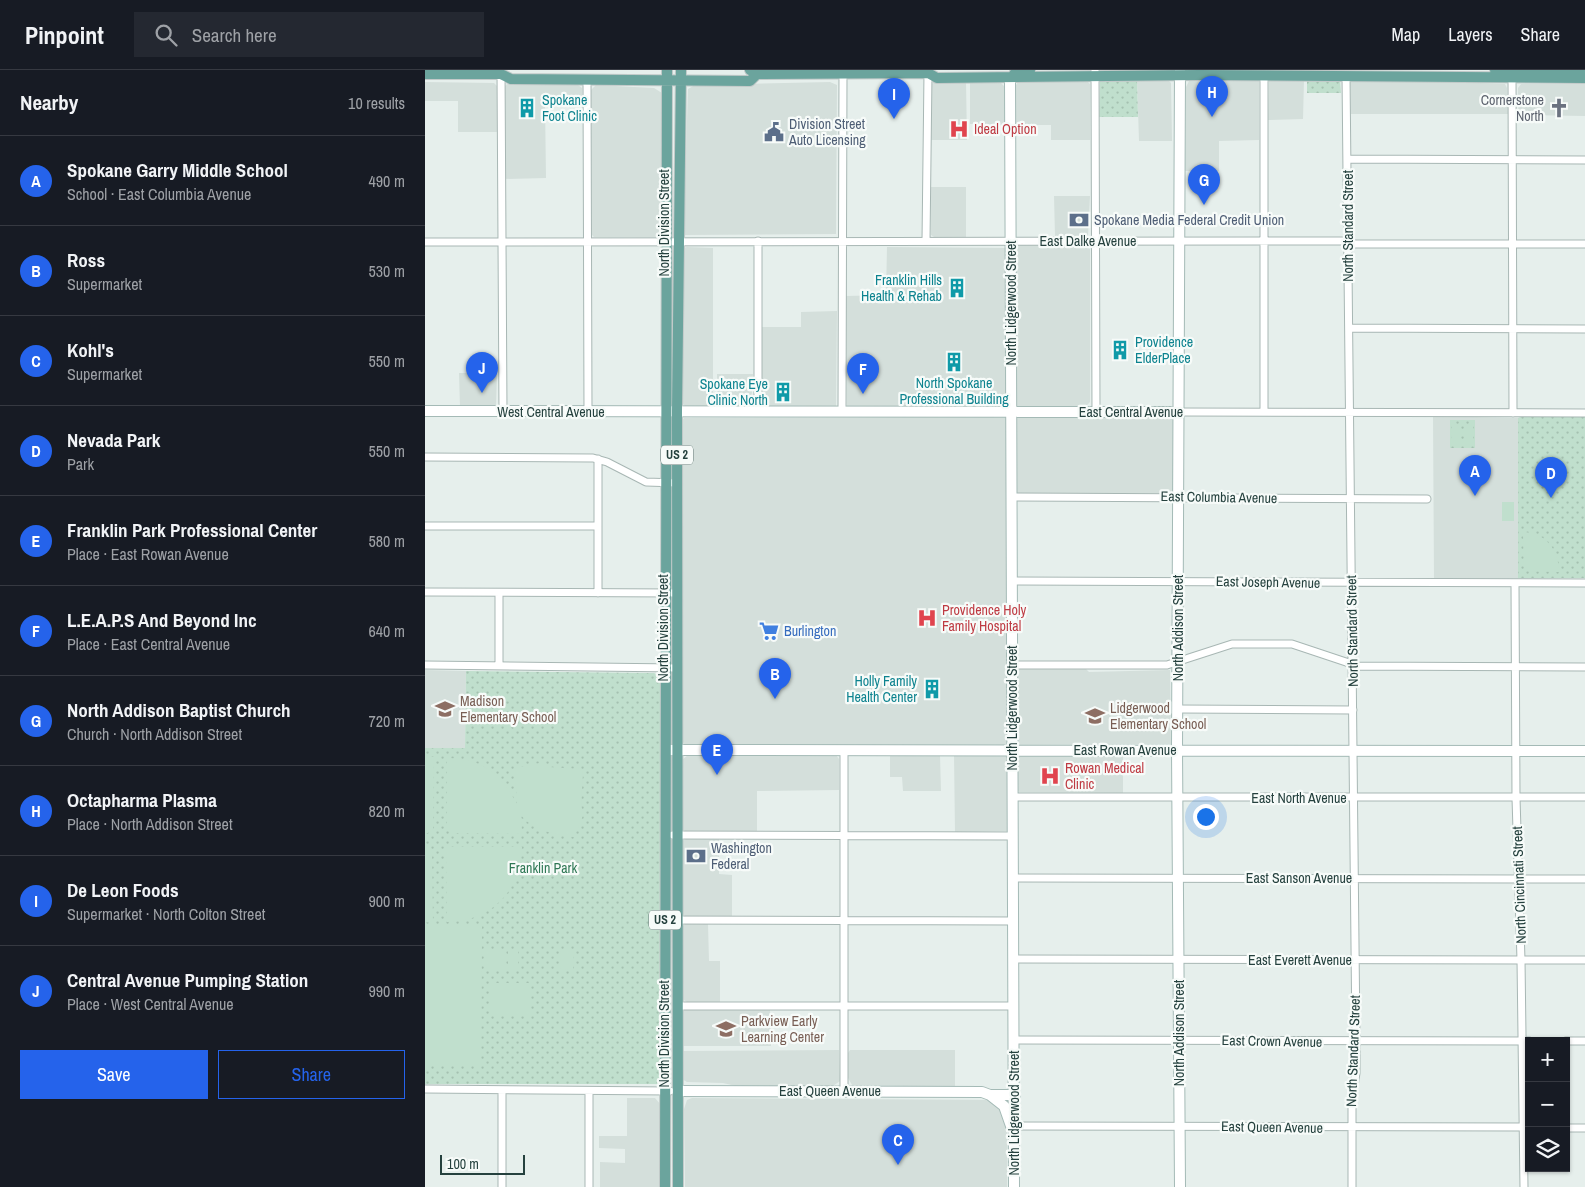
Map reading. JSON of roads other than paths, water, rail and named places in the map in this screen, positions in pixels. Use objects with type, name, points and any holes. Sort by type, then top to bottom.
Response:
[{"type":"main road","points":[[425,74],[504,71],[511,79],[587,79],[681,75],[750,81],[754,72],[931,72],[937,78],[985,78],[1030,70]]},
{"type":"main road","points":[[1409,70],[1422,70]]},
{"type":"main road","points":[[1495,70],[1585,78]]},
{"type":"main road","points":[[1009,74],[1180,73],[1346,76],[1585,71]]},
{"type":"main road","name":"North Division Street","points":[[665,1187],[667,75]]},
{"type":"main road","name":"North Division Street","points":[[678,1187],[677,412],[681,75]]},
{"type":"street","points":[[503,412],[504,71]]},
{"type":"street","points":[[926,241],[931,72]]},
{"type":"street","points":[[842,412],[843,73]]},
{"type":"street","points":[[1095,73],[1095,412]]},
{"type":"street","name":"North Addison Street","points":[[1180,73],[1180,412],[1177,750],[1180,1187]]},
{"type":"street","points":[[1512,73],[1513,412]]},
{"type":"street","name":"North Lidgerwood Street","points":[[1009,74],[1015,1006],[1014,1187]]},
{"type":"street","points":[[1264,76],[1264,412]]},
{"type":"street","name":"North Standard Street","points":[[1346,76],[1356,1042],[1351,1128],[1352,1187]]},
{"type":"street","points":[[587,79],[588,412]]},
{"type":"street","points":[[1348,158],[1585,160]]},
{"type":"street","points":[[758,241],[758,412]]},
{"type":"street","name":"East Dalke Avenue","points":[[425,242],[1265,241],[1585,244]]},
{"type":"street","points":[[1350,328],[1585,328]]},
{"type":"street","name":"West Central Avenue","points":[[425,411],[677,412]]},
{"type":"street","name":"East Central Avenue","points":[[677,412],[1585,413]]},
{"type":"street","points":[[425,457],[598,459],[613,464],[641,480],[677,483]]},
{"type":"street","points":[[598,459],[598,593]]},
{"type":"street","name":"East Columbia Avenue","points":[[1011,497],[1427,498]]},
{"type":"street","points":[[425,526],[598,526]]},
{"type":"street","name":"East Joseph Avenue","points":[[1012,581],[1585,583]]},
{"type":"street","name":"North Cincinnati Street","points":[[1515,583],[1516,798],[1521,960],[1526,1037]]},
{"type":"street","points":[[425,592],[677,593]]},
{"type":"street","points":[[499,593],[499,666]]},
{"type":"street","points":[[1012,665],[1167,665],[1232,644],[1284,644],[1303,647],[1353,665],[1585,667]]},
{"type":"street","points":[[425,665],[677,668]]},
{"type":"street","points":[[1178,709],[1353,710]]},
{"type":"street","name":"East Rowan Avenue","points":[[665,750],[1585,751]]},
{"type":"street","points":[[844,750],[845,1091]]},
{"type":"street","name":"East North Avenue","points":[[1013,797],[1585,797]]},
{"type":"street","points":[[665,835],[1013,836]]},
{"type":"street","name":"East Sanson Avenue","points":[[1013,878],[1585,879]]},
{"type":"street","points":[[665,920],[1014,921]]},
{"type":"street","name":"East Everett Avenue","points":[[1014,959],[1585,960]]},
{"type":"street","points":[[677,1006],[1015,1006]]},
{"type":"street","name":"East Crown Avenue","points":[[1015,1040],[1525,1041]]},
{"type":"street","points":[[1570,1041],[1585,1041]]},
{"type":"street","name":"East Queen Avenue","points":[[677,1091],[986,1093],[990,1088],[1015,1092]]},
{"type":"street","points":[[425,1090],[677,1091]]},
{"type":"street","points":[[502,1090],[502,1187]]},
{"type":"street","points":[[589,1091],[589,1187]]},
{"type":"street","points":[[986,1093],[1004,1106],[1014,1131]]},
{"type":"street","name":"East Queen Avenue","points":[[1014,1131],[1179,1126],[1351,1128],[1525,1127]]},
{"type":"street","points":[[1570,1128],[1585,1128]]},
{"type":"street","name":"North Cincinnati Street","points":[[1524,1187],[1525,1157]]},
{"type":"place","name":"Spokane Foot Clinic","points":[[527,108]]},
{"type":"place","name":"Cornerstone North","points":[[1559,108]]},
{"type":"place","name":"Octapharma Plasma","points":[[1212,117]]},
{"type":"place","name":"De Leon Foods","points":[[894,119]]},
{"type":"place","name":"Ideal Option","points":[[959,129]]},
{"type":"place","name":"Division Street Auto Licensing","points":[[774,132]]},
{"type":"place","name":"North Addison Baptist Church","points":[[1204,205]]},
{"type":"place","name":"Spokane Media Federal Credit Union","points":[[1079,220]]},
{"type":"place","name":"Franklin Hills Health & Rehab","points":[[957,288]]},
{"type":"place","name":"Providence ElderPlace","points":[[1120,350]]},
{"type":"place","name":"North Spokane Professional Building","points":[[954,362]]},
{"type":"place","name":"Spokane Eye Clinic North","points":[[783,392]]},
{"type":"place","name":"Central Avenue Pumping Station","points":[[482,393]]},
{"type":"place","name":"L.E.A.P.S And Beyond Inc","points":[[863,394]]},
{"type":"place","name":"Spokane Garry Middle School","points":[[1475,496]]},
{"type":"place","name":"Nevada Park","points":[[1551,498]]},
{"type":"place","name":"Providence Holy Family Hospital","points":[[927,618]]},
{"type":"place","name":"Burlington","points":[[769,631]]},
{"type":"place","name":"Holly Family Health Center","points":[[932,689]]},
{"type":"place","name":"Ross","points":[[775,699]]},
{"type":"place","name":"Madison Elementary School","points":[[445,709]]},
{"type":"place","name":"Lidgerwood Elementary School","points":[[1095,716]]},
{"type":"place","name":"Franklin Park Professional Center","points":[[717,775]]},
{"type":"place","name":"Rowan Medical Clinic","points":[[1050,776]]},
{"type":"place","name":"Washington Federal","points":[[696,856]]},
{"type":"place","name":"Parkview Early Learning Center","points":[[726,1029]]},
{"type":"place","name":"Kohl's","points":[[898,1165]]},
{"type":"park label","name":"Franklin Park","points":[[543,868]]}]
